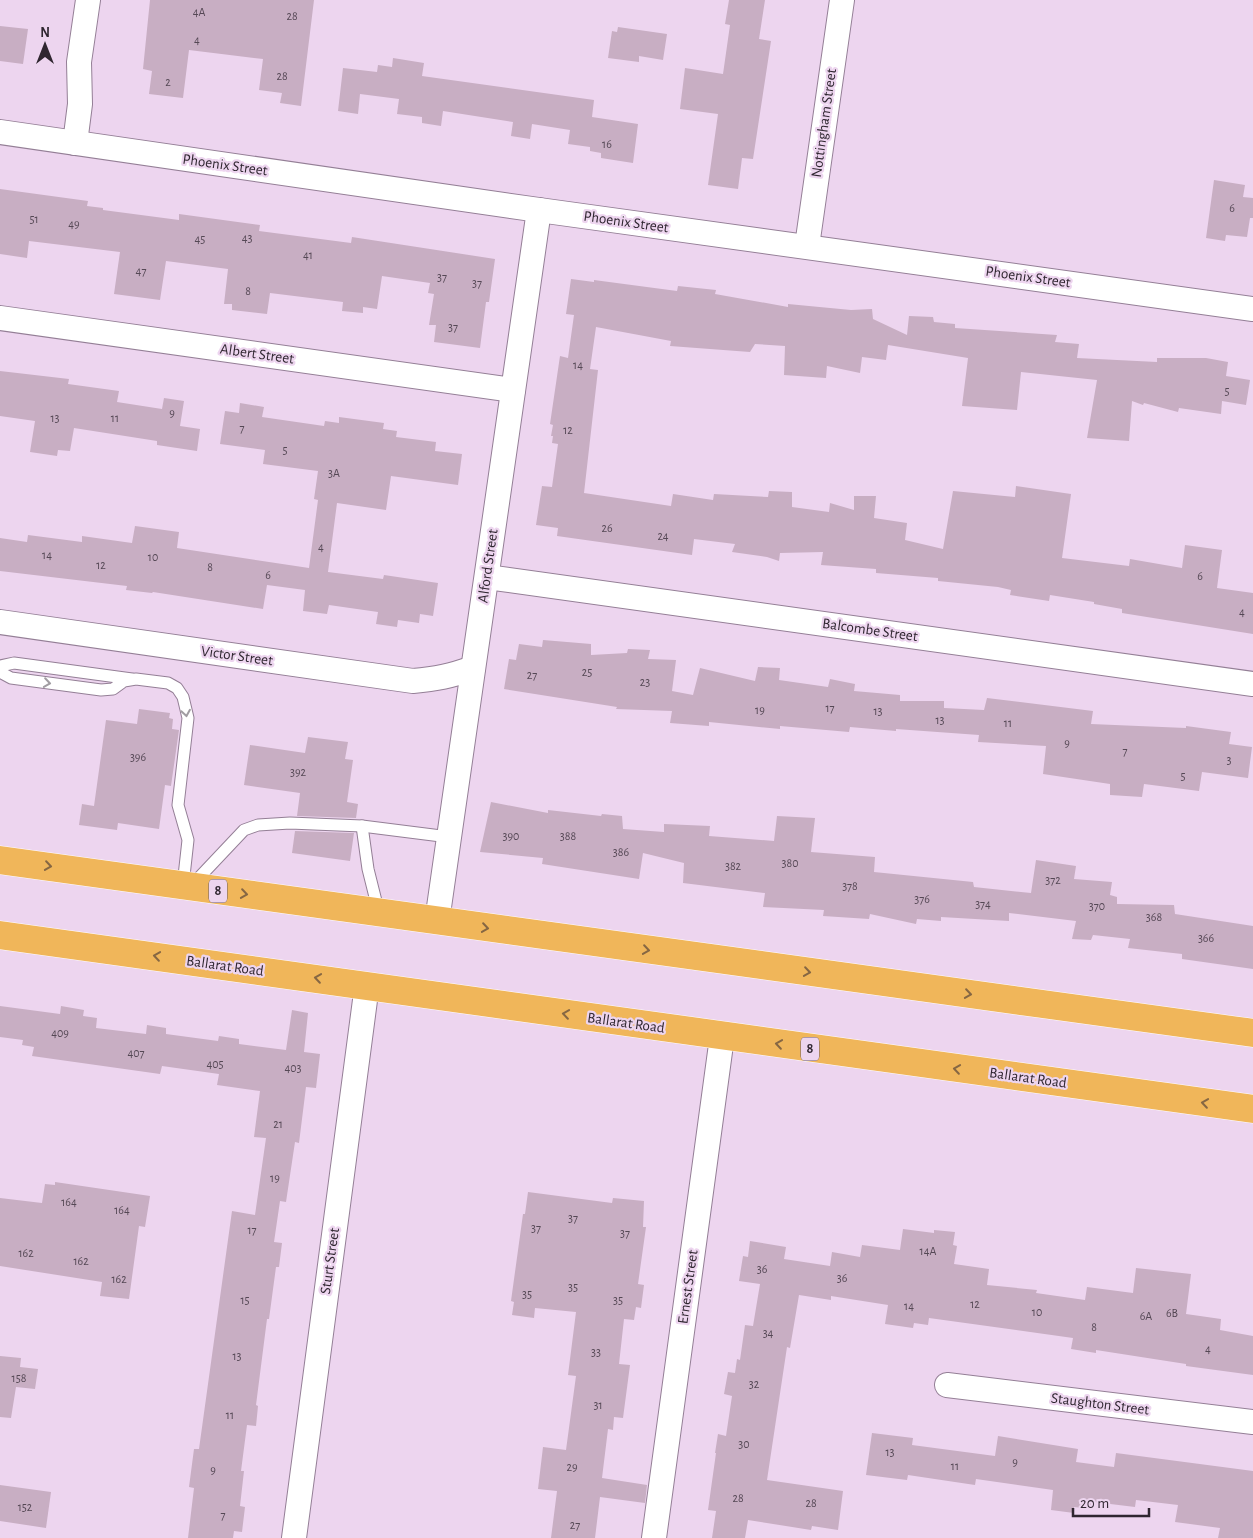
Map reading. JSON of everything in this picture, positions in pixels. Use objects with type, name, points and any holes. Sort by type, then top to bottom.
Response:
[{"type":"highway","name":"8","points":[[0,860],[1253,1034]]},
{"type":"highway","name":"Ballarat Road","points":[[0,935],[367,985],[722,1037],[1253,1109]]},
{"type":"street","points":[[68,142],[80,104],[79,62],[88,0]]},
{"type":"street","name":"Nottingham Street","points":[[807,246],[842,0]]},
{"type":"street","name":"Phoenix Street","points":[[0,132],[540,210],[1253,309]]},
{"type":"street","name":"Alford Street","points":[[437,921],[540,210]]},
{"type":"street","name":"Albert Street","points":[[0,318],[514,390]]},
{"type":"street","name":"Balcombe Street","points":[[487,577],[1253,684]]},
{"type":"street","name":"Victor Street","points":[[0,622],[413,681],[453,676],[473,668]]},
{"type":"street","name":"Sturt Street","points":[[294,1538],[367,985]]},
{"type":"street","name":"Ernest Street","points":[[654,1538],[722,1037]]},
{"type":"street","name":"Staughton Street","points":[[947,1385],[1253,1422]]},
{"type":"lane","points":[[0,666],[14,663],[168,683],[178,688],[184,697],[188,718],[178,805],[188,840],[186,886]]},
{"type":"lane","points":[[0,672],[11,678],[101,690],[113,688],[124,681],[136,679]]},
{"type":"lane","points":[[186,886],[250,826],[290,823],[362,826],[449,836]]},
{"type":"lane","points":[[362,826],[368,869],[379,913]]},
{"type":"building","points":[[150,0],[314,0],[301,106],[280,103],[282,93],[259,90],[263,59],[189,50],[183,98],[149,94],[152,71],[143,69]]},
{"type":"building","points":[[729,0],[765,0],[759,39],[771,41],[753,159],[742,158],[738,189],[708,185],[718,114],[680,109],[685,68],[723,74],[730,25],[725,24]]},
{"type":"building","points":[[0,26],[28,29],[23,64],[0,61]]},
{"type":"building","points":[[618,27],[667,34],[663,60],[639,56],[639,62],[608,58],[612,31],[617,32]]},
{"type":"building","points":[[393,58],[424,63],[422,76],[594,100],[592,117],[638,124],[633,163],[601,158],[601,153],[590,151],[590,147],[568,144],[570,130],[532,124],[530,139],[511,136],[513,122],[443,111],[441,126],[422,123],[422,117],[397,114],[399,99],[360,94],[358,114],[338,111],[343,68],[377,72],[378,65],[392,67]]},
{"type":"building","points":[[1214,180],[1245,185],[1243,197],[1253,198],[1253,218],[1250,218],[1247,237],[1226,235],[1225,241],[1206,238]]},
{"type":"building","points":[[0,189],[88,201],[87,206],[103,208],[103,210],[179,220],[179,214],[260,225],[259,231],[351,243],[352,237],[495,259],[489,302],[486,302],[480,348],[434,342],[436,325],[429,325],[434,294],[428,293],[430,283],[382,276],[377,309],[363,307],[363,313],[342,311],[343,302],[270,293],[267,314],[232,310],[232,304],[224,304],[228,269],[166,261],[160,300],[114,294],[120,252],[29,241],[27,258],[0,254]]},
{"type":"building","points":[[571,279],[594,282],[594,280],[677,291],[678,286],[716,290],[715,294],[788,307],[788,304],[851,310],[872,309],[873,319],[907,335],[909,316],[933,317],[934,322],[955,324],[955,328],[1057,335],[1055,342],[1079,344],[1077,358],[1157,362],[1157,358],[1206,358],[1228,362],[1226,376],[1250,380],[1246,405],[1222,401],[1221,414],[1179,408],[1178,412],[1132,401],[1129,441],[1087,438],[1097,380],[1021,372],[1017,410],[962,406],[968,358],[888,345],[886,360],[862,357],[860,373],[827,366],[826,378],[784,375],[785,346],[755,344],[750,352],[670,346],[671,341],[596,327],[590,369],[598,370],[584,493],[671,506],[673,494],[713,500],[714,494],[768,497],[769,491],[792,492],[792,507],[829,512],[830,503],[854,510],[854,496],[876,496],[874,518],[907,523],[905,540],[943,549],[953,491],[1015,497],[1016,486],[1071,494],[1062,558],[1129,566],[1130,559],[1182,568],[1185,545],[1222,550],[1217,588],[1253,593],[1253,634],[1122,613],[1122,609],[1094,604],[1094,602],[1050,595],[1049,601],[1010,595],[1011,590],[998,587],[938,581],[938,578],[876,573],[876,569],[821,565],[823,552],[780,553],[779,561],[767,557],[732,552],[735,544],[694,539],[692,555],[557,536],[558,528],[536,525],[542,486],[552,487],[558,444],[552,443],[553,425],[550,424],[560,356],[568,358],[574,315],[566,314]]},
{"type":"building","points":[[0,371],[69,379],[68,384],[119,391],[117,402],[162,409],[164,398],[184,401],[180,426],[200,429],[197,451],[157,445],[157,441],[74,428],[70,451],[58,450],[57,456],[30,452],[35,421],[0,416]]},
{"type":"building","points":[[240,403],[264,407],[262,417],[324,426],[325,421],[339,423],[339,417],[384,423],[383,429],[397,431],[396,437],[436,442],[435,451],[462,454],[458,485],[391,476],[386,510],[337,503],[328,572],[383,579],[384,575],[438,583],[433,616],[420,614],[419,623],[398,620],[397,627],[376,624],[378,612],[329,605],[327,614],[303,611],[305,590],[267,585],[263,609],[153,592],[126,590],[127,586],[0,571],[0,538],[27,542],[28,535],[82,542],[82,536],[132,543],[135,526],[179,532],[177,548],[309,568],[318,500],[314,499],[318,471],[263,464],[265,450],[220,444],[225,411],[239,413]]},
{"type":"building","points":[[543,640],[591,644],[591,655],[627,653],[628,649],[650,650],[648,659],[676,660],[672,691],[693,695],[700,668],[755,681],[758,667],[780,668],[779,680],[828,687],[830,679],[855,684],[854,691],[900,695],[900,701],[944,701],[944,708],[984,710],[987,698],[1093,711],[1091,724],[1186,728],[1186,726],[1231,732],[1229,744],[1252,747],[1248,778],[1202,772],[1199,791],[1144,784],[1142,797],[1110,795],[1110,784],[1043,774],[1046,746],[978,742],[979,735],[896,729],[896,731],[850,727],[849,732],[780,726],[780,729],[709,722],[709,726],[670,723],[672,711],[616,709],[617,707],[504,689],[509,659],[516,660],[519,644],[542,647]]},
{"type":"building","points":[[139,709],[170,713],[169,718],[173,719],[172,729],[179,730],[171,786],[165,785],[159,829],[118,823],[117,830],[79,825],[82,804],[94,806],[106,720],[137,724]]},
{"type":"building","points":[[308,737],[348,742],[345,759],[353,760],[347,802],[358,804],[356,818],[297,816],[300,793],[244,785],[250,745],[305,753]]},
{"type":"building","points":[[491,802],[548,813],[548,810],[601,816],[602,814],[622,816],[623,829],[664,832],[664,824],[710,826],[709,836],[774,841],[777,816],[815,818],[811,852],[875,857],[874,872],[973,882],[974,887],[1031,893],[1036,860],[1076,866],[1074,879],[1112,882],[1110,895],[1117,897],[1117,904],[1174,905],[1175,914],[1253,926],[1253,969],[1182,959],[1182,954],[1128,948],[1130,939],[1093,935],[1091,940],[1072,939],[1076,921],[1009,913],[1009,921],[941,917],[941,921],[917,919],[916,924],[870,914],[869,919],[823,916],[824,910],[763,907],[765,893],[683,883],[684,863],[643,853],[639,879],[542,864],[543,858],[480,852]]},
{"type":"building","points":[[295,831],[354,833],[350,861],[292,853]]},
{"type":"building","points":[[0,1006],[60,1014],[61,1006],[84,1010],[83,1016],[97,1018],[96,1028],[146,1034],[147,1025],[166,1028],[166,1034],[218,1041],[219,1036],[239,1039],[239,1044],[286,1050],[292,1010],[308,1013],[304,1052],[320,1054],[316,1088],[306,1087],[299,1143],[295,1142],[286,1202],[280,1201],[274,1242],[282,1243],[279,1267],[276,1267],[269,1319],[267,1319],[256,1405],[258,1406],[256,1426],[247,1425],[241,1471],[244,1471],[240,1506],[245,1507],[242,1532],[234,1531],[233,1538],[188,1538],[194,1488],[189,1487],[194,1449],[199,1449],[232,1211],[255,1215],[266,1138],[254,1137],[260,1091],[217,1085],[219,1074],[162,1066],[160,1074],[32,1056],[34,1047],[22,1045],[23,1040],[0,1037]]},
{"type":"building","points":[[55,1182],[150,1196],[145,1227],[139,1226],[129,1299],[100,1296],[102,1282],[0,1266],[0,1198],[42,1203],[45,1184],[55,1185]]},
{"type":"building","points":[[528,1192],[612,1203],[613,1198],[644,1201],[643,1227],[646,1227],[638,1284],[644,1285],[641,1308],[636,1307],[634,1320],[624,1319],[619,1364],[630,1365],[623,1418],[614,1417],[613,1430],[608,1429],[602,1478],[647,1485],[645,1503],[600,1497],[595,1538],[551,1538],[557,1491],[538,1489],[543,1447],[566,1450],[576,1376],[568,1375],[576,1312],[535,1308],[534,1318],[512,1315],[514,1302],[511,1301],[523,1214],[525,1214]]},
{"type":"building","points":[[903,1229],[934,1233],[934,1230],[955,1232],[953,1245],[957,1246],[954,1264],[989,1269],[987,1285],[1037,1290],[1036,1293],[1085,1300],[1087,1287],[1133,1293],[1136,1268],[1191,1274],[1186,1314],[1221,1319],[1220,1330],[1253,1336],[1253,1375],[1186,1366],[1186,1364],[1096,1350],[1096,1353],[1071,1349],[1073,1338],[929,1318],[928,1325],[914,1323],[913,1328],[885,1324],[888,1305],[831,1296],[831,1300],[799,1295],[790,1348],[787,1347],[767,1480],[843,1491],[838,1530],[812,1526],[811,1530],[748,1520],[745,1538],[712,1538],[716,1511],[708,1510],[718,1434],[726,1436],[732,1396],[724,1394],[728,1372],[735,1373],[737,1359],[740,1360],[745,1325],[753,1326],[760,1284],[739,1281],[743,1256],[748,1257],[750,1241],[786,1247],[784,1259],[830,1266],[832,1252],[860,1257],[862,1245],[900,1250]]},
{"type":"building","points":[[0,1356],[21,1358],[20,1367],[38,1369],[35,1389],[16,1387],[11,1418],[0,1417]]},
{"type":"building","points":[[872,1433],[913,1438],[912,1445],[995,1456],[998,1436],[1078,1449],[1076,1462],[1114,1467],[1116,1453],[1253,1471],[1253,1538],[1218,1538],[1220,1528],[1175,1522],[1178,1505],[1136,1500],[1135,1507],[1094,1502],[1093,1509],[1074,1507],[1074,1513],[1051,1510],[1053,1490],[976,1479],[975,1485],[908,1475],[907,1480],[866,1475]]},
{"type":"building","points":[[0,1485],[51,1492],[46,1528],[0,1521]]}]
